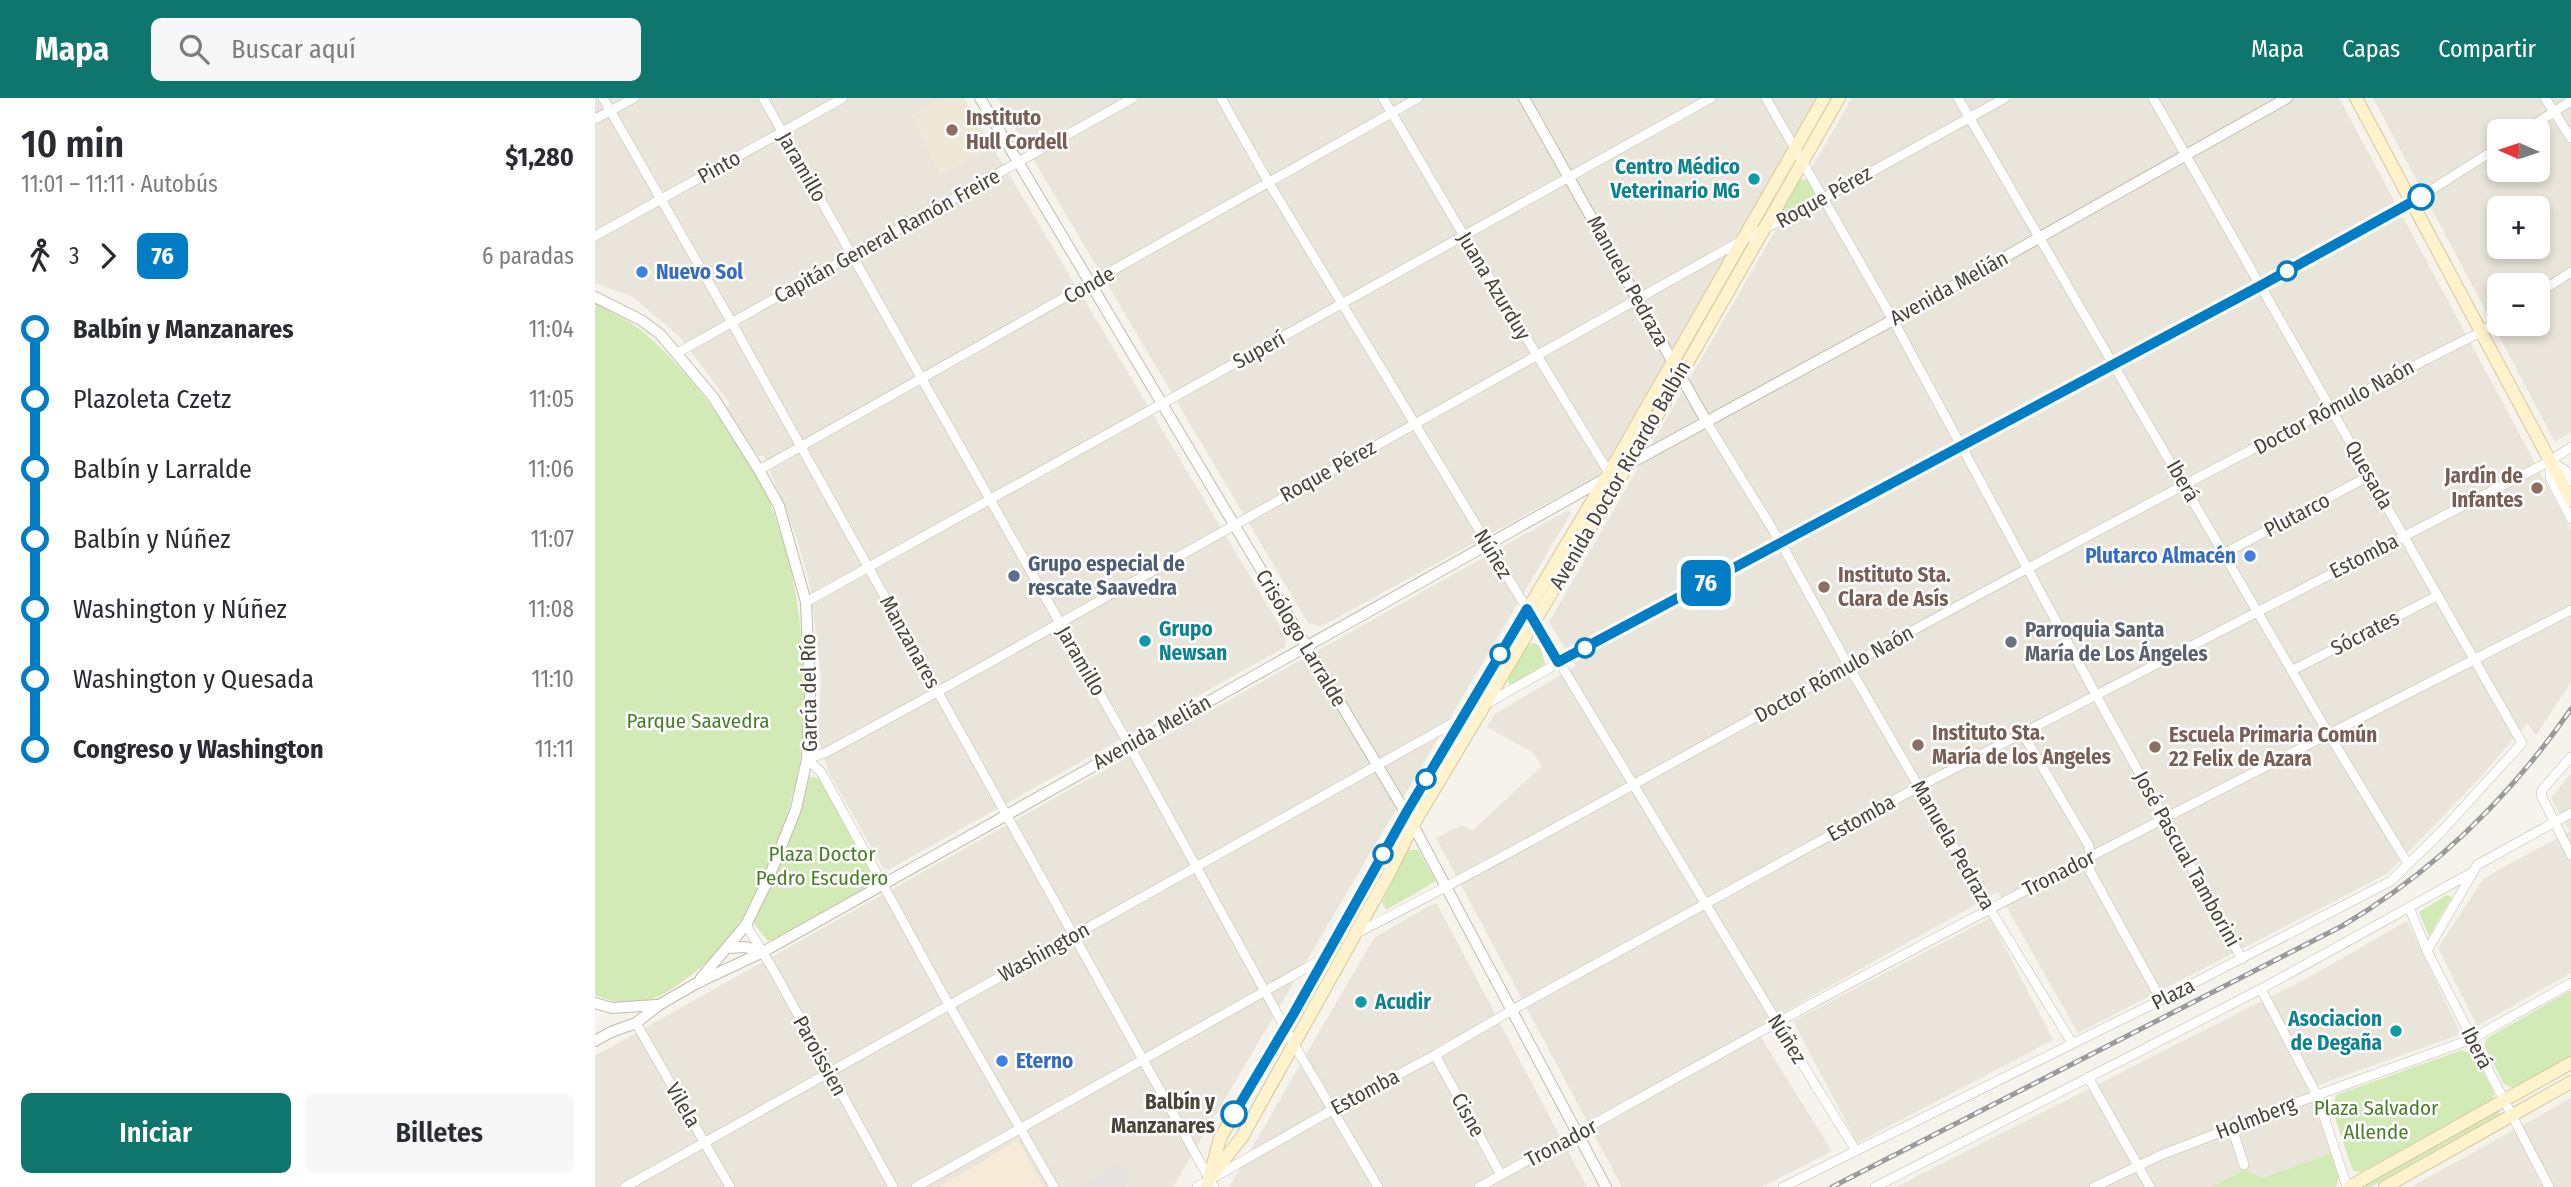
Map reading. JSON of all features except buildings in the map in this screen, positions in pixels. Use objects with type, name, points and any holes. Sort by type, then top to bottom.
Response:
[{"type":"main road","name":"Avenida Doctor Ricardo Balbín","points":[[1210,1186],[1242,1138],[1295,1046],[1413,825],[1484,705],[1607,476],[1824,98]]},
{"type":"main road","name":"Avenida Doctor Ricardo Balbín","points":[[1210,1186],[1220,1138],[1406,813],[1463,717],[1628,464],[1839,98]]},
{"type":"main road","points":[[2356,98],[2571,499]]},
{"type":"main road","points":[[2348,1187],[2571,1063]]},
{"type":"main road","points":[[2385,1187],[2571,1082]]},
{"type":"street","name":"Manzanares","points":[[603,98],[869,567],[1143,1059],[1210,1186]]},
{"type":"street","points":[[595,119],[634,98]]},
{"type":"street","name":"Jaramillo","points":[[763,98],[1129,745],[1295,1046],[1378,1187]]},
{"type":"street","name":"Pinto","points":[[595,236],[843,98]]},
{"type":"street","name":"Crisólogo Larralde","points":[[980,98],[1413,825],[1606,1187]]},
{"type":"street","name":"Capitán General Ramón Freire","points":[[677,352],[1133,98]]},
{"type":"street","name":"Núñez","points":[[1221,98],[1269,183],[1856,1151]]},
{"type":"street","name":"Juana Azurduy","points":[[1383,98],[1607,476]]},
{"type":"street","name":"Conde","points":[[759,470],[1418,98]]},
{"type":"street","name":"Manuela Pedraza","points":[[1524,98],[1680,376],[1781,543],[1848,666],[2072,1043]]},
{"type":"street","name":"Superí","points":[[806,602],[1711,98]]},
{"type":"street","name":"José Pascual Tamborini","points":[[1766,98],[1893,320],[2242,959]]},
{"type":"street","name":"Iberá","points":[[1958,98],[2041,236],[2328,733],[2408,864]]},
{"type":"street","name":"Roque Pérez","points":[[807,760],[825,753],[937,692],[1741,241],[2005,98]]},
{"type":"street","name":"Quesada","points":[[2153,98],[2522,743]]},
{"type":"street","name":"Avenida Melián","points":[[595,1041],[611,1031],[636,1023],[659,1005],[697,983],[763,952],[1628,464],[1893,320],[2287,98]]},
{"type":"street","points":[[2545,98],[2571,138]]},
{"type":"street","points":[[2543,119],[2571,101]]},
{"type":"street","points":[[1484,705],[1558,662],[2260,286],[2412,202],[2487,155]]},
{"type":"street","points":[[2550,286],[2571,272]]},
{"type":"street","name":"García del Río","points":[[595,297],[641,320],[677,352],[713,397],[779,506],[806,602],[810,695],[807,760],[821,772],[949,1005],[1054,1187]]},
{"type":"street","name":"Doctor Rómulo Naón","points":[[1355,934],[1447,887],[1848,666],[2330,408],[2487,328]]},
{"type":"street","name":"Estomba","points":[[1197,1187],[1210,1186],[1332,1110],[1920,786],[2550,461],[2571,447]]},
{"type":"street","points":[[2550,461],[2565,470],[2571,481]]},
{"type":"street","points":[[2550,461],[2550,478],[2571,519]]},
{"type":"street","name":"Plutarco","points":[[2225,553],[2369,476]]},
{"type":"street","name":"Sócrates","points":[[2293,670],[2437,596]]},
{"type":"street","name":"Tronador","points":[[1479,1187],[1578,1135],[1777,1022],[1990,909],[2571,610]]},
{"type":"street","name":"Washington","points":[[625,1187],[1463,717]]},
{"type":"street","points":[[2023,734],[2089,846],[2090,870],[2161,1000]]},
{"type":"street","name":"Plaza","points":[[1783,1187],[2161,1000],[2391,881],[2441,833],[2522,743]]},
{"type":"street","points":[[2571,757],[2542,789],[2542,802],[2571,855]]},
{"type":"street","points":[[746,925],[796,810],[807,760]]},
{"type":"street","name":"Plaza","points":[[1875,1187],[2261,989],[2473,872],[2477,865],[2571,813]]},
{"type":"street","points":[[2427,951],[2473,872]]},
{"type":"street","name":"Iberá","points":[[2409,907],[2427,951],[2549,1187]]},
{"type":"street","name":"Avenida Melián","points":[[697,983],[746,925]]},
{"type":"street","name":"Paroissien","points":[[746,925],[893,1187]]},
{"type":"street","points":[[728,948],[745,947],[763,952]]},
{"type":"street","points":[[916,1187],[1326,957]]},
{"type":"street","name":"Holmberg","points":[[2094,1187],[2139,1164],[2472,1039],[2571,983]]},
{"type":"street","points":[[2261,989],[2317,1095],[2348,1187]]},
{"type":"street","points":[[595,1003],[612,1008],[659,1005]]},
{"type":"street","points":[[611,1031],[615,1019],[612,1008]]},
{"type":"street","name":"Vilela","points":[[636,1023],[730,1187]]},
{"type":"street","name":"Cisne","points":[[1435,1055],[1501,1175]]},
{"type":"street","points":[[2088,1076],[2150,1187]]},
{"type":"street","points":[[2232,1128],[2244,1165]]},
{"type":"shaded area","points":[[595,98],[943,98],[913,115],[940,173],[992,146],[1287,638],[1285,647],[888,870],[883,868],[828,771],[818,739],[821,677],[810,586],[797,539],[764,456],[758,456],[726,407],[730,404],[680,337],[633,297],[595,283]]},
{"type":"shaded area","name":"Instituto Hull Cordell","points":[[943,98],[964,98],[992,146],[940,173],[926,148],[928,146],[913,114]]},
{"type":"shaded area","points":[[997,98],[1817,98],[1600,474],[1320,627],[1308,623]]},
{"type":"shaded area","points":[[1852,98],[2339,98],[2571,530],[2571,682],[2536,735],[2527,723],[2477,781],[2387,874],[2078,1033],[1998,892],[1755,1028],[1832,1151],[1762,1187],[1622,1187],[1436,838],[1462,825],[1472,831],[1542,766],[1532,752],[1487,727],[1495,714],[1576,666],[1549,622]]},
{"type":"shaded area","points":[[2373,98],[2571,98],[2571,432],[2555,442],[2499,336],[2550,336],[2550,273],[2487,273],[2487,313]]},
{"type":"shaded area","points":[[1568,510],[1571,513],[1173,1187],[595,1187],[595,1056]]},
{"type":"shaded area","points":[[2571,773],[2571,973],[2477,1026],[2438,948],[2484,878],[2570,831],[2551,798]]},
{"type":"shaded area","points":[[1437,904],[1587,1187],[1229,1187],[1374,938],[1430,905]]},
{"type":"shaded area","points":[[1990,918],[2053,1040],[1857,1143],[1793,1021]]},
{"type":"shaded area","points":[[2407,921],[2461,1034],[2307,1089],[2332,1153],[2262,1178],[2245,1170],[2211,1187],[1896,1187],[2313,975]]},
{"type":"shaded area","points":[[2571,1098],[2571,1187],[2411,1187],[2503,1136]]},
{"type":"shaded area","points":[[1018,1140],[1044,1187],[939,1187]]},
{"type":"shaded area","points":[[1119,1163],[1131,1184],[1125,1187],[1076,1187]]},
{"type":"green space","points":[[1799,180],[1808,181],[1815,195],[1813,199],[1783,213],[1782,210]]},
{"type":"green space","name":"Parque Saavedra","points":[[595,303],[632,324],[668,355],[705,398],[753,467],[771,505],[789,562],[798,606],[803,654],[803,724],[799,768],[786,819],[766,873],[742,919],[702,966],[665,993],[636,1003],[617,1002],[595,995]]},
{"type":"green space","points":[[1528,644],[1540,646],[1545,664],[1514,684],[1509,684],[1508,680]]},
{"type":"green space","name":"Plaza Doctor Pedro Escudero","points":[[810,777],[821,778],[875,880],[774,940],[767,940],[753,922],[780,863]]},
{"type":"green space","points":[[1408,850],[1418,850],[1436,881],[1386,910],[1382,902]]},
{"type":"green space","points":[[2447,895],[2452,897],[2429,936],[2419,912]]},
{"type":"green space","points":[[2571,990],[2571,1056],[2514,1089],[2504,1084],[2485,1047],[2486,1039]]},
{"type":"green space","name":"Plaza Salvador Allende","points":[[2462,1050],[2474,1055],[2494,1092],[2493,1100],[2361,1172],[2353,1171],[2332,1109],[2336,1095]]},
{"type":"green space","points":[[2498,1110],[2500,1114],[2371,1187],[2360,1187]]},
{"type":"green space","points":[[2332,1153],[2339,1178],[2336,1187],[2211,1187],[2245,1170],[2262,1178]]},
{"type":"railway","points":[[1832,1187],[2342,926],[2408,881],[2468,830],[2523,772],[2571,709]]},
{"type":"bus line","name":"76","points":[[1234,1114],[1406,813],[1527,609],[1558,662],[2421,197]]},
{"type":"place","name":"Instituto Hull Cordell","points":[[952,130]]},
{"type":"place","name":"Centro Médico Veterinario MG","points":[[1754,179]]},
{"type":"place","name":"Nuevo Sol","points":[[642,272]]},
{"type":"place","name":"Jardín de Infantes","points":[[2537,488]]},
{"type":"place","name":"Plutarco Almacén","points":[[2250,556]]},
{"type":"place","name":"Grupo especial de rescate Saavedra","points":[[1014,576]]},
{"type":"place","name":"Instituto Sta. Clara de Asís","points":[[1824,587]]},
{"type":"place","name":"Grupo Newsan","points":[[1145,641]]},
{"type":"place","name":"Parroquia Santa María de Los Ángeles","points":[[2011,642]]},
{"type":"place","name":"Instituto Sta. María de los Angeles","points":[[1918,745]]},
{"type":"place","name":"Escuela Primaria Común 22 Felix de Azara","points":[[2155,747]]},
{"type":"place","name":"Acudir","points":[[1361,1002]]},
{"type":"place","name":"Asociacion de Degaña","points":[[2396,1031]]},
{"type":"place","name":"Eterno","points":[[1002,1061]]},
{"type":"place","name":"Balbín y Manzanares","points":[[1234,1114]]}]
